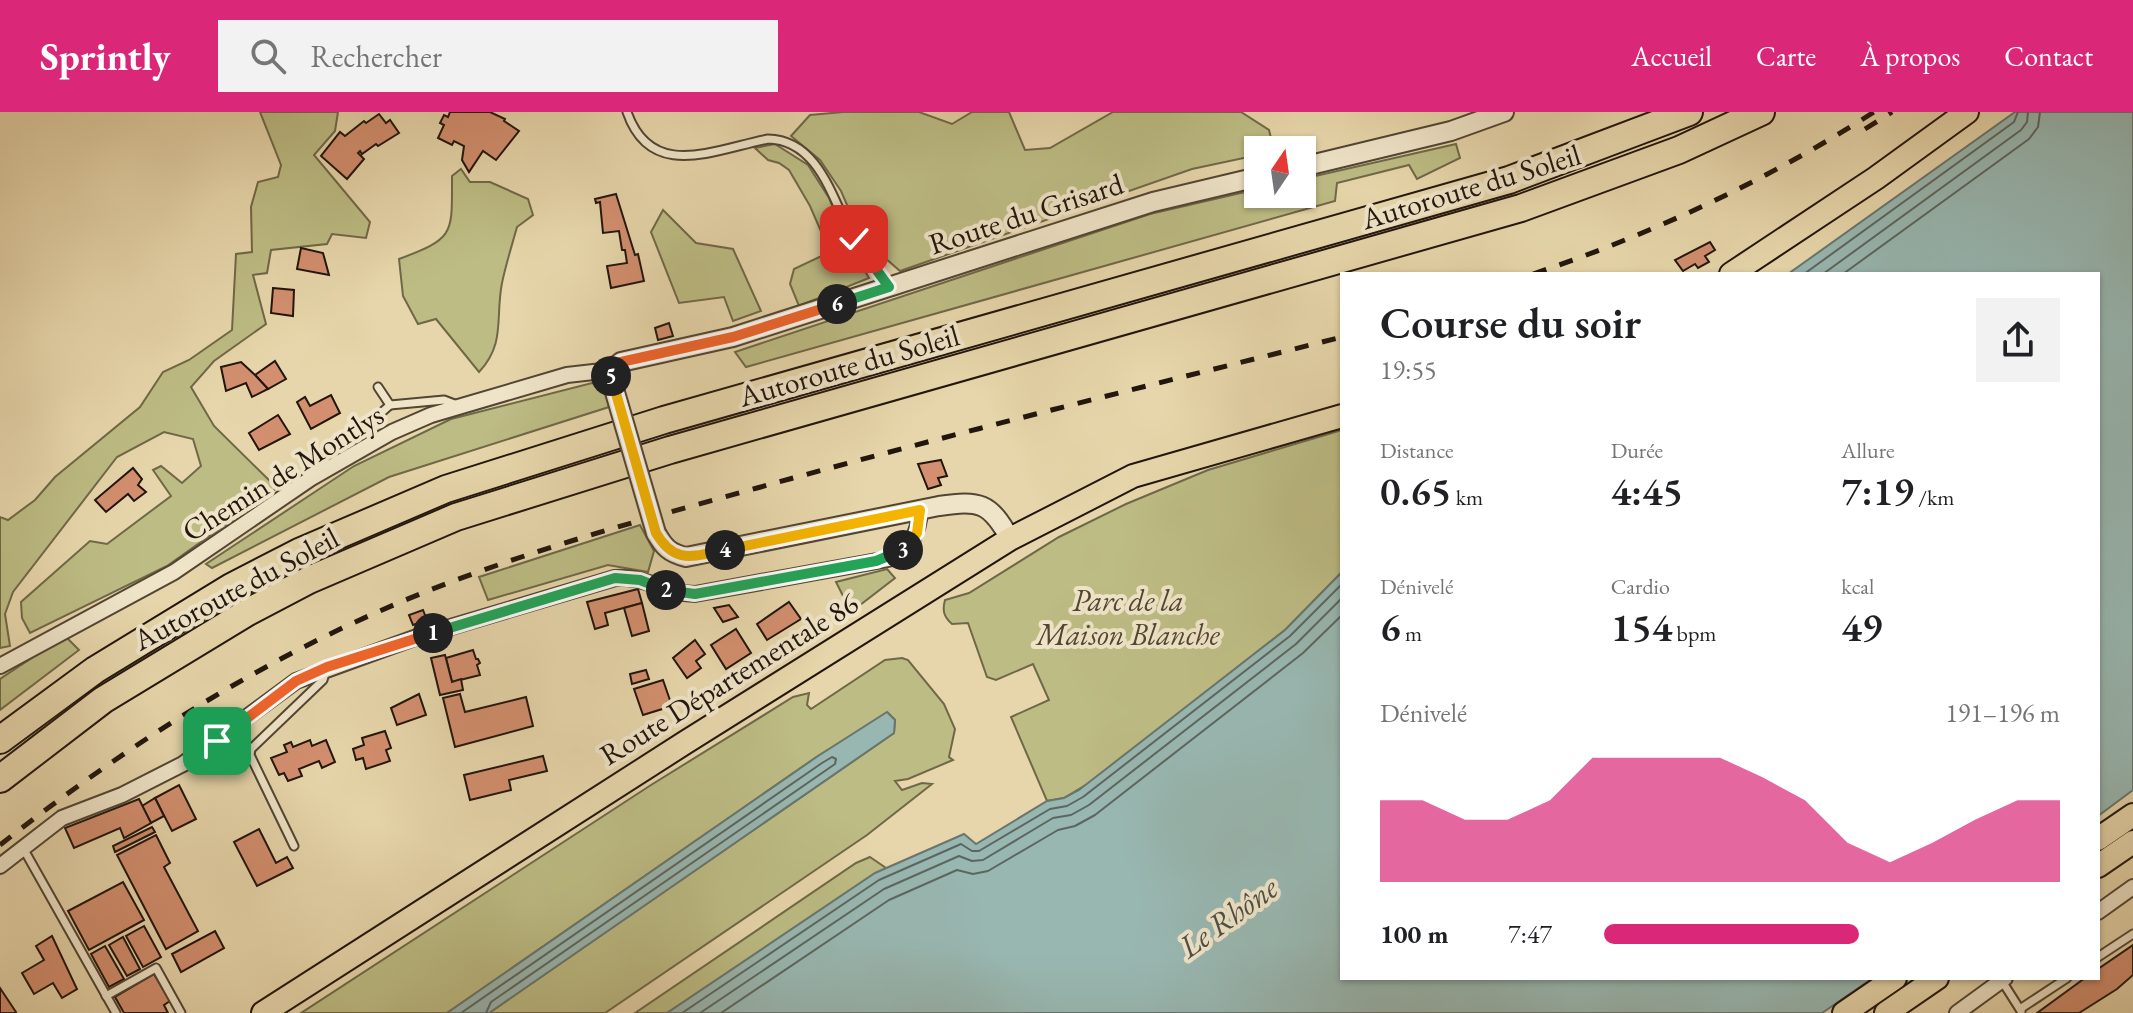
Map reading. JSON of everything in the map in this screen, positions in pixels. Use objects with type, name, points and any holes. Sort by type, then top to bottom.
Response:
[{"type":"highway","name":"Autoroute du Soleil","points":[[0,740],[95,670],[231,587],[299,552],[446,489],[679,416],[1509,180],[1689,112]]},
{"type":"highway","name":"Autoroute du Soleil","points":[[0,779],[103,700],[235,619],[309,580],[456,517],[670,450],[1521,208],[1679,150],[1761,112]]},
{"type":"main road","points":[[1734,272],[1876,178],[1967,112]]},
{"type":"main road","name":"Route Départementale 86","points":[[263,1013],[1010,539],[1133,476],[1340,417]]},
{"type":"main road","points":[[2100,838],[2133,815]]},
{"type":"main road","points":[[2100,865],[2133,842]]},
{"type":"main road","points":[[1844,1013],[1892,980]]},
{"type":"main road","points":[[1886,1013],[1934,980]]},
{"type":"street","points":[[1316,164],[1451,131],[1504,112]]},
{"type":"street","name":"Route du Grisard","points":[[612,376],[621,362],[733,337],[1153,202],[1244,180]]},
{"type":"street","name":"Chemin de Montlys","points":[[0,666],[174,572],[349,455],[392,432],[460,407],[567,375],[612,376]]},
{"type":"street","points":[[612,376],[656,533],[665,548],[674,554],[686,557],[960,503],[979,504],[992,511],[1010,539]]},
{"type":"street","points":[[0,866],[62,818],[122,795],[183,764],[296,681],[327,667],[615,578],[627,576],[679,594],[695,594],[888,559],[904,549],[917,533],[920,510]]},
{"type":"street","points":[[2100,911],[2133,887]]},
{"type":"street","points":[[1957,1013],[2002,980]]},
{"type":"lane","points":[[627,112],[632,128],[644,144],[672,156],[768,139],[781,139],[807,155],[829,183],[854,239],[889,287]]},
{"type":"lane","points":[[378,387],[390,405]]},
{"type":"lane","points":[[310,459],[364,428],[390,405],[444,400],[460,407]]},
{"type":"lane","points":[[294,846],[250,755],[251,749],[323,680],[327,667]]},
{"type":"lane","points":[[22,847],[116,1013]]},
{"type":"lane","points":[[2100,956],[2133,934]]},
{"type":"lane","points":[[106,996],[156,968],[181,1013]]},
{"type":"lane","points":[[2004,980],[2021,1011],[2064,980]]},
{"type":"green space","points":[[260,112],[338,112],[335,131],[314,155],[370,222],[366,238],[332,234],[327,244],[271,250],[267,273],[253,275],[266,324],[214,361],[191,387],[214,426],[277,488],[167,566],[30,633],[22,618],[21,602],[90,541],[107,544],[171,496],[153,470],[161,466],[182,483],[201,466],[193,439],[164,432],[117,457],[13,592],[5,614],[10,646],[0,648],[0,517],[8,520],[35,500],[55,477],[140,407],[163,372],[189,360],[232,330],[236,254],[252,252],[251,207],[258,182],[278,177],[281,165]]},
{"type":"green space","points":[[919,112],[952,124],[972,112],[1009,112],[1025,150],[1050,148],[1113,112],[1241,112],[1269,130],[1270,136],[1244,136],[1244,158],[1192,169],[900,271],[861,237],[841,191],[820,160],[791,136],[810,115]]},
{"type":"green space","points":[[775,144],[808,165],[829,198],[844,236],[869,278],[799,306],[790,284],[794,269],[830,252],[810,206],[789,170],[768,160],[755,148]]},
{"type":"green space","points":[[1456,144],[1460,158],[1417,179],[1409,165],[1337,183],[1335,201],[1316,206],[1316,176]]},
{"type":"green space","points":[[461,169],[470,182],[490,182],[528,199],[533,215],[517,227],[502,283],[496,340],[493,351],[479,372],[436,319],[418,324],[403,296],[399,259],[431,245],[446,232],[452,211],[452,176]]},
{"type":"green space","points":[[1244,192],[1244,208],[1310,208],[746,367],[735,352],[1150,214]]},
{"type":"green space","points":[[663,210],[696,243],[733,249],[761,311],[733,321],[724,297],[679,303],[651,232]]},
{"type":"green space","points":[[592,383],[603,385],[609,407],[389,477],[212,568],[206,564],[354,466],[451,419]]},
{"type":"green space","name":"Parc de la Maison Blanche","points":[[1340,431],[1340,574],[1285,630],[1094,780],[1064,798],[1047,801],[1011,717],[1049,700],[1033,664],[996,680],[987,677],[968,623],[952,624],[949,621],[944,611],[945,600],[969,593],[1059,537],[1126,504],[1208,470]]},
{"type":"green space","points":[[640,525],[654,551],[648,572],[608,565],[488,600],[479,577]]},
{"type":"green space","points":[[887,569],[895,578],[851,612],[836,582]]},
{"type":"green space","points":[[65,636],[79,650],[0,710],[0,679]]},
{"type":"green space","points":[[885,660],[908,660],[944,704],[955,729],[949,757],[953,760],[908,779],[895,781],[902,790],[922,783],[932,784],[867,835],[605,1013],[489,1013],[894,733],[895,720],[888,713],[818,756],[447,1013],[301,1013],[651,785],[793,697],[809,693],[807,705],[811,709]]},
{"type":"green space","points":[[870,857],[886,868],[667,1013],[635,1013],[856,863]]},
{"type":"water","points":[[2015,112],[2133,112],[2133,790],[2100,815],[2100,272],[1791,272]]},
{"type":"water","name":"Le Rhône","points":[[1340,574],[1340,980],[1870,980],[1822,1013],[667,1013],[875,873],[964,834],[976,844],[1047,801],[1064,798],[1079,790],[1285,630]]},
{"type":"water","points":[[887,712],[895,720],[894,733],[489,1013],[447,1013],[818,756]]},
{"type":"building","points":[[450,112],[490,112],[519,131],[496,160],[483,151],[469,172],[462,160],[464,146],[454,141],[452,145],[438,138],[444,125],[440,123],[444,115],[448,117]]},
{"type":"building","points":[[379,114],[386,123],[390,120],[399,133],[362,154],[360,151],[358,153],[364,159],[347,179],[321,156],[340,132],[345,136]]},
{"type":"building","points":[[616,194],[635,255],[638,254],[644,281],[611,288],[607,266],[627,263],[625,250],[622,250],[619,231],[603,233],[600,202],[596,203],[595,199]]},
{"type":"building","points":[[1710,242],[1715,250],[1705,256],[1709,262],[1698,268],[1695,264],[1683,271],[1675,260]]},
{"type":"building","points":[[301,248],[323,253],[329,275],[297,269]]},
{"type":"building","points":[[273,288],[294,290],[293,316],[271,313]]},
{"type":"building","points":[[669,323],[673,336],[658,340],[655,328]]},
{"type":"building","points":[[275,361],[286,379],[268,389],[255,375]]},
{"type":"building","points":[[241,362],[268,389],[252,397],[246,383],[226,391],[221,367]]},
{"type":"building","points":[[331,395],[340,413],[311,429],[297,402],[305,397],[310,406]]},
{"type":"building","points":[[278,415],[290,434],[259,450],[249,433]]},
{"type":"building","points":[[941,460],[947,476],[938,478],[941,485],[928,489],[918,464]]},
{"type":"building","points":[[133,468],[142,479],[138,485],[146,492],[134,501],[128,494],[106,512],[95,500]]},
{"type":"building","points":[[638,589],[642,603],[605,613],[608,625],[595,629],[587,602]]},
{"type":"building","points":[[789,602],[801,619],[767,640],[757,624]]},
{"type":"building","points":[[642,603],[649,631],[632,636],[624,608]]},
{"type":"building","points":[[729,605],[738,617],[723,622],[714,608]]},
{"type":"building","points":[[423,610],[427,620],[413,625],[409,615]]},
{"type":"building","points":[[736,629],[751,653],[726,669],[711,645]]},
{"type":"building","points":[[695,640],[705,654],[696,661],[701,668],[687,678],[673,658]]},
{"type":"building","points":[[473,650],[480,663],[477,665],[480,675],[452,682],[446,658]]},
{"type":"building","points":[[445,655],[452,682],[461,679],[463,690],[440,695],[431,658]]},
{"type":"building","points":[[646,670],[649,679],[632,684],[630,674]]},
{"type":"building","points":[[663,680],[672,706],[643,715],[634,689]]},
{"type":"building","points":[[419,694],[426,715],[397,725],[391,708]]},
{"type":"building","points":[[460,694],[465,712],[526,697],[533,726],[455,747],[443,698]]},
{"type":"building","points":[[385,731],[391,748],[386,750],[390,761],[366,769],[363,758],[356,760],[353,749],[364,745],[362,738]]},
{"type":"building","points":[[310,740],[312,746],[326,740],[335,762],[322,768],[319,761],[299,769],[302,776],[288,781],[284,773],[279,775],[271,758],[287,752],[284,745],[291,742],[293,747]]},
{"type":"building","points":[[543,756],[547,771],[509,780],[511,790],[470,800],[464,775]]},
{"type":"building","points":[[179,785],[196,819],[172,831],[155,798]]},
{"type":"building","points":[[155,798],[164,816],[151,823],[142,806]]},
{"type":"building","points":[[139,799],[151,823],[124,838],[120,828],[74,848],[65,828]]},
{"type":"building","points":[[152,827],[155,832],[115,852],[113,846]]},
{"type":"building","points":[[259,829],[276,863],[287,857],[293,868],[257,886],[234,842]]},
{"type":"building","points":[[156,835],[170,863],[164,867],[198,931],[166,949],[117,855]]},
{"type":"building","points":[[123,882],[144,920],[89,950],[68,911]]},
{"type":"building","points":[[144,926],[161,957],[143,967],[126,936]]},
{"type":"building","points":[[215,931],[224,948],[181,972],[172,954]]},
{"type":"building","points":[[52,936],[77,989],[62,998],[53,983],[34,994],[22,973],[44,960],[36,946]]},
{"type":"building","points":[[123,937],[140,969],[127,976],[109,945]]},
{"type":"building","points":[[2133,945],[2133,975],[2117,989],[2079,1013],[2037,1013],[2082,980],[2100,980],[2100,968]]},
{"type":"building","points":[[105,946],[124,979],[109,987],[91,954]]},
{"type":"building","points":[[154,974],[170,1001],[164,1005],[168,1013],[124,1013],[115,997]]},
{"type":"building","points":[[0,988],[16,1012],[15,1013],[0,1013]]},
{"type":"railway","points":[[1538,272],[1708,204],[1793,160],[1874,112]]},
{"type":"railway","points":[[1865,129],[1892,112]]},
{"type":"railway","points":[[0,845],[95,774],[244,679],[349,625],[446,584],[578,539],[712,500],[976,429],[1340,338]]},
{"type":"route","points":[[217,741],[296,681],[315,672],[417,637],[615,578],[627,576],[679,594],[695,594],[888,559],[904,549],[917,533],[920,510],[698,555],[686,557],[674,554],[665,548],[656,533],[610,373],[621,362],[733,337],[889,287],[854,239]]}]
